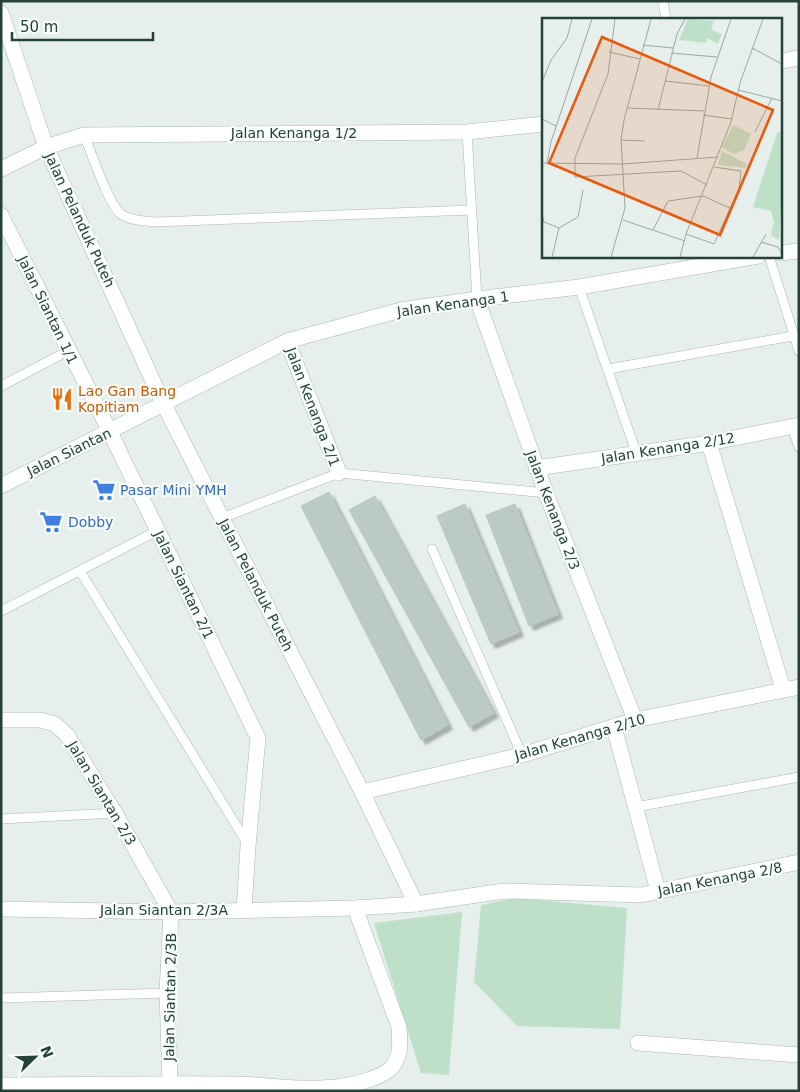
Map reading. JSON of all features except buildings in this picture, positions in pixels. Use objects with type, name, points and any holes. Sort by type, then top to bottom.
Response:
[{"type":"street","name":"Jalan Pelanduk Puteh","points":[[1,13],[46,147],[164,404],[362,792],[416,904]]},
{"type":"street","points":[[782,61],[799,58]]},
{"type":"street","name":"Jalan Kenanga 1/2","points":[[46,147],[84,135],[466,132],[542,124]]},
{"type":"street","points":[[1,169],[46,147]]},
{"type":"street","name":"Jalan Siantan 1/1","points":[[1,215],[110,432]]},
{"type":"street","points":[[782,253],[799,251]]},
{"type":"street","name":"Jalan Kenanga 1","points":[[164,404],[288,341],[401,310],[580,287],[747,258]]},
{"type":"street","name":"Jalan Kenanga 2/3","points":[[477,299],[536,468],[634,720]]},
{"type":"street","name":"Jalan Kenanga 2/1","points":[[288,341],[339,473]]},
{"type":"street","name":"Jalan Siantan","points":[[1,486],[164,404]]},
{"type":"street","name":"Jalan Kenanga 2/12","points":[[536,468],[636,452],[709,443],[795,426]]},
{"type":"street","name":"Jalan Siantan 2/1","points":[[110,432],[258,738]]},
{"type":"street","points":[[709,443],[783,689]]},
{"type":"street","name":"Jalan Kenanga 2/10","points":[[362,792],[522,755],[634,720],[799,687]]},
{"type":"street","name":"Jalan Siantan 2/3","points":[[1,720],[40,720],[56,724],[67,735],[115,813],[171,912]]},
{"type":"street","points":[[614,727],[658,891]]},
{"type":"street","name":"Jalan Siantan 2/3A","points":[[1,909],[171,912],[244,910],[258,738]]},
{"type":"street","name":"Jalan Kenanga 2/8","points":[[244,910],[356,908],[416,904],[504,891],[640,895],[799,862]]},
{"type":"street","points":[[1,1085],[170,1083],[295,1088],[343,1086],[369,1080],[389,1070],[397,1060],[400,1048],[399,1027],[356,908]]},
{"type":"street","name":"Jalan Siantan 2/3B","points":[[170,1083],[167,994],[171,912]]},
{"type":"street","points":[[638,1044],[799,1056]]},
{"type":"lane","points":[[663,1],[666,18]]},
{"type":"lane","points":[[466,132],[477,299]]},
{"type":"lane","points":[[84,135],[110,198],[120,214],[131,219],[156,222],[472,210]]},
{"type":"lane","points":[[770,258],[799,351]]},
{"type":"lane","points":[[580,287],[636,452]]},
{"type":"lane","points":[[608,369],[794,336]]},
{"type":"lane","points":[[1,386],[68,351]]},
{"type":"lane","points":[[795,426],[799,447]]},
{"type":"lane","points":[[222,518],[339,473],[546,493]]},
{"type":"lane","points":[[1,611],[157,530]]},
{"type":"lane","points":[[432,549],[522,755]]},
{"type":"lane","points":[[80,571],[248,846]]},
{"type":"lane","points":[[636,807],[799,777]]},
{"type":"lane","points":[[1,819],[115,813]]},
{"type":"lane","points":[[1,998],[167,994]]},
{"type":"green space","points":[[516,898],[627,908],[620,1029],[517,1026],[474,982],[481,905]]},
{"type":"green space","points":[[462,912],[449,1075],[421,1073],[374,923]]},
{"type":"place","name":"Lao Gan Bang Kopitiam","points":[[62,399]]},
{"type":"place","name":"Pasar Mini YMH","points":[[104,490]]},
{"type":"place","name":"Dobby","points":[[51,522]]}]
